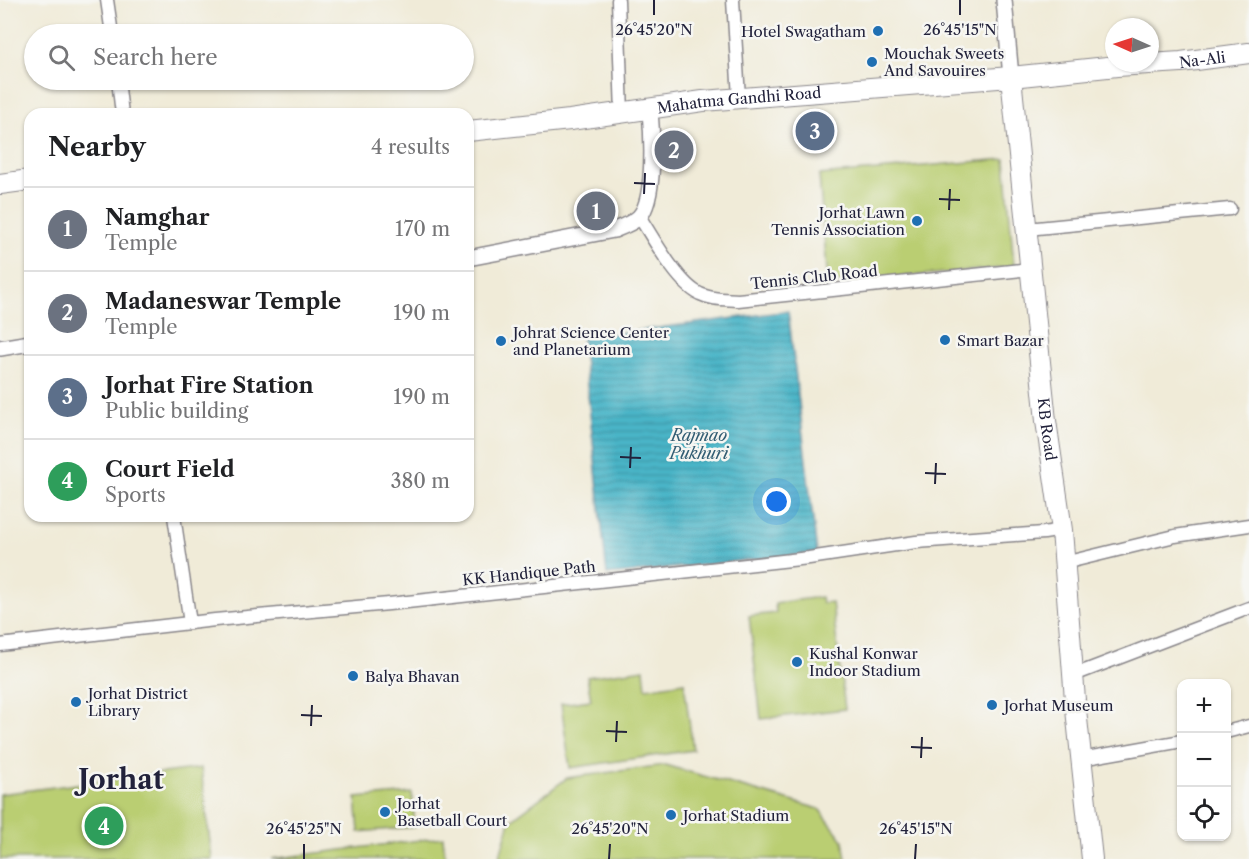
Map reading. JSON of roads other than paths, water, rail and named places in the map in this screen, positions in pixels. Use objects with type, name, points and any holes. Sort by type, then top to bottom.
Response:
[{"type":"main road","name":"Na-Ali","points":[[1011,77],[1181,62],[1249,53]]},
{"type":"main road","name":"Mahatma Gandhi Road","points":[[474,129],[622,114],[703,101],[1011,77]]},
{"type":"main road","name":"KB Road","points":[[1011,77],[1046,421],[1062,530],[1081,759],[1092,859]]},
{"type":"main road","points":[[0,184],[24,181]]},
{"type":"street","points":[[107,0],[111,24]]},
{"type":"street","points":[[618,0],[622,114]]},
{"type":"street","points":[[733,0],[740,98]]},
{"type":"street","name":"KB Road","points":[[1004,0],[1011,77]]},
{"type":"street","points":[[119,90],[121,108]]},
{"type":"street","points":[[474,257],[614,230],[639,216],[645,208],[650,190],[650,110]]},
{"type":"street","points":[[1027,229],[1230,208]]},
{"type":"street","name":"Tennis Club Road","points":[[639,216],[685,283],[699,294],[718,299],[738,300],[1031,269]]},
{"type":"street","points":[[0,340],[24,336]]},
{"type":"street","points":[[0,348],[24,344]]},
{"type":"street","points":[[175,522],[190,623]]},
{"type":"street","points":[[1064,563],[1175,536],[1249,525]]},
{"type":"street","name":"KK Handique Path","points":[[0,645],[809,558],[916,542],[1044,534],[1062,530]]},
{"type":"street","points":[[1074,675],[1249,608]]},
{"type":"street","points":[[1231,731],[1249,726]]},
{"type":"street","points":[[1081,759],[1177,742]]},
{"type":"water","name":"Rajmao Pukhuri","points":[[788,311],[817,553],[607,575],[582,338]]},
{"type":"place","name":"Hotel Swagatham","points":[[878,31]]},
{"type":"place","name":"Mouchak Sweets And Savouires","points":[[872,62]]},
{"type":"place","name":"Jorhat Fire Station","points":[[815,131]]},
{"type":"place","name":"Madaneswar Temple","points":[[674,150]]},
{"type":"place","name":"Namghar","points":[[596,211]]},
{"type":"place","name":"Jorhat Lawn Tennis Association","points":[[917,221]]},
{"type":"place","name":"Smart Bazar","points":[[945,340]]},
{"type":"place","name":"Johrat Science Center and Planetarium","points":[[501,341]]},
{"type":"place","name":"Kushal Konwar Indoor Stadium","points":[[797,662]]},
{"type":"place","name":"Balya Bhavan","points":[[353,676]]},
{"type":"place","name":"Jorhat District Library","points":[[76,702]]},
{"type":"place","name":"Jorhat Museum","points":[[992,705]]},
{"type":"place","name":"Jorhat Basetball Court","points":[[385,812]]},
{"type":"place","name":"Jorhat Stadium","points":[[671,815]]},
{"type":"place","name":"Court Field","points":[[104,826]]},
{"type":"district","name":"Jorhat","points":[[121,779]]}]
